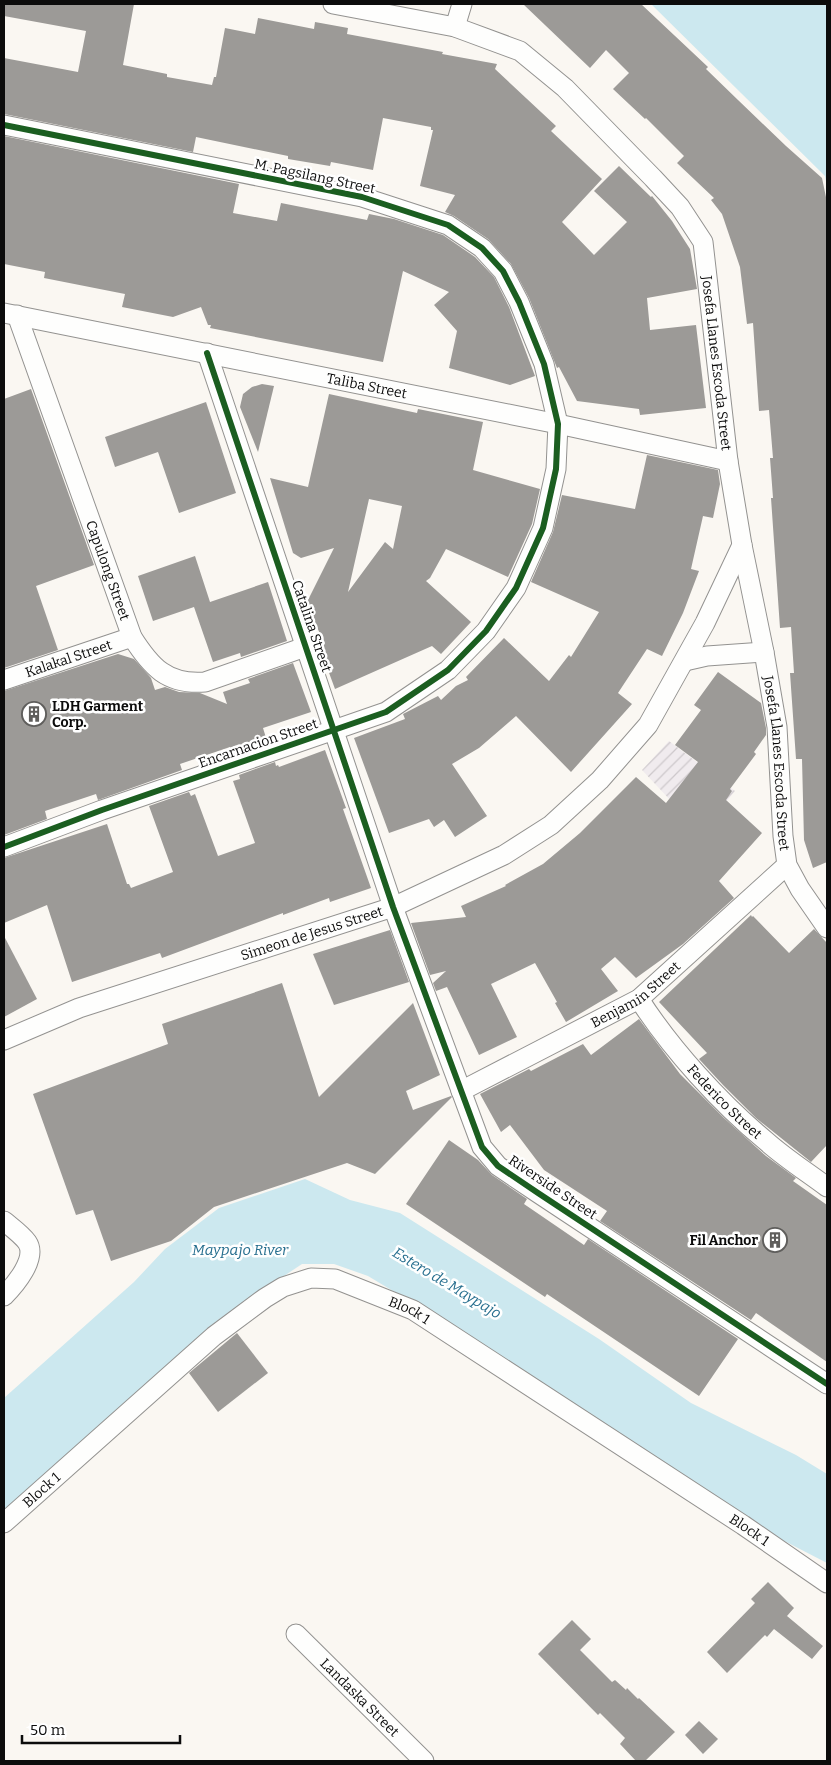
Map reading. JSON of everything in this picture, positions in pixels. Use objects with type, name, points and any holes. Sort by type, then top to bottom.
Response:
[{"type":"street","name":"Josefa Llanes Escoda Street","points":[[333,4],[455,27],[520,51],[565,88],[680,207],[703,242],[728,461],[742,545],[764,652],[776,728],[782,836],[787,866],[800,889],[827,928]]},
{"type":"street","points":[[455,27],[462,4]]},
{"type":"street","name":"M. Pagsilang Street","points":[[4,125],[362,197],[448,225],[482,248],[503,271],[519,302],[544,364],[558,424]]},
{"type":"street","name":"Taliba Street","points":[[10,314],[558,424],[728,461]]},
{"type":"street","name":"Capulong Street","points":[[10,314],[132,637],[144,656],[160,672],[190,684],[205,682],[305,646]]},
{"type":"street","name":"Catalina Street","points":[[207,353],[393,908]]},
{"type":"street","name":"Encarnacion Street","points":[[4,846],[102,810],[386,712],[448,670],[486,631],[516,588],[543,528],[556,469],[558,424]]},
{"type":"street","name":"Simeon de Jesus Street","points":[[4,1040],[79,1008],[393,908],[504,855],[551,825],[600,780],[648,725],[705,623],[742,545]]},
{"type":"street","name":"Kalakal Street","points":[[4,680],[132,637]]},
{"type":"street","points":[[685,660],[707,656],[764,652]]},
{"type":"street","name":"Benjamin Street","points":[[461,1091],[639,999],[787,866]]},
{"type":"street","name":"Riverside Street","points":[[393,908],[482,1147],[498,1166],[827,1384]]},
{"type":"street","name":"Federico Street","points":[[639,999],[655,1024],[716,1094],[766,1141],[827,1187]]},
{"type":"street","points":[[4,1221],[27,1242],[31,1251],[25,1270],[4,1296]]},
{"type":"street","name":"Block 1","points":[[4,1522],[214,1336],[265,1298],[283,1287],[311,1278],[335,1279],[383,1297],[420,1315],[743,1525],[827,1583]]},
{"type":"street","name":"Landaska Street","points":[[296,1634],[424,1761]]},
{"type":"shaded area","points":[[669,741],[735,791],[701,833],[642,770]]},
{"type":"water","points":[[651,4],[827,4],[827,187],[825,176]]},
{"type":"water","name":"Maypajo River","points":[[305,1179],[350,1200],[400,1213],[599,1339],[691,1403],[796,1455],[827,1474],[827,1563],[761,1529],[463,1333],[368,1276],[334,1264],[302,1264],[218,1320],[4,1511],[4,1398],[134,1282],[165,1249],[219,1208]]},
{"type":"building","points":[[4,4],[134,4],[123,65],[167,74],[167,77],[212,85],[214,77],[216,77],[225,28],[255,34],[258,18],[314,29],[315,22],[348,28],[347,34],[497,64],[495,69],[556,126],[551,131],[602,179],[562,222],[594,255],[627,222],[594,191],[619,166],[652,196],[672,221],[690,249],[697,289],[647,298],[650,330],[696,325],[706,408],[640,415],[639,409],[577,401],[559,367],[557,368],[529,298],[511,264],[488,239],[445,212],[455,195],[420,186],[433,130],[431,130],[431,127],[383,118],[373,170],[331,162],[330,166],[288,159],[288,156],[196,137],[193,152],[4,114],[4,58],[78,72],[86,31],[4,16]]},
{"type":"building","points":[[523,4],[641,4],[708,67],[706,69],[738,100],[822,178],[827,202],[827,862],[813,868],[804,840],[802,759],[796,759],[790,673],[794,673],[791,627],[780,628],[771,498],[773,498],[770,458],[773,458],[769,410],[759,411],[753,323],[747,324],[740,267],[722,214],[711,200],[714,198],[677,163],[684,156],[646,118],[613,89],[629,73],[606,50],[590,68]]},
{"type":"building","points":[[4,136],[239,184],[233,213],[277,221],[281,203],[367,220],[369,214],[394,219],[443,235],[475,257],[494,277],[509,307],[535,376],[510,385],[449,368],[457,331],[434,305],[449,292],[403,271],[383,362],[210,328],[211,325],[208,325],[201,307],[173,317],[122,307],[125,294],[44,278],[45,272],[4,264]]},
{"type":"building","points":[[262,384],[274,386],[258,452],[240,407],[243,394],[252,387]]},
{"type":"building","points":[[31,389],[94,565],[36,586],[58,650],[4,668],[4,399]]},
{"type":"building","points":[[329,394],[417,413],[418,409],[483,422],[473,470],[540,489],[532,524],[508,577],[446,549],[430,578],[426,581],[471,622],[441,654],[432,646],[335,689],[321,651],[324,650],[324,644],[307,602],[334,548],[301,558],[293,553],[270,478],[308,487]],"holes":[[[369,499],[402,506],[393,549],[385,542],[348,592]]]},
{"type":"building","points":[[206,402],[236,493],[179,513],[158,452],[115,467],[105,437]]},
{"type":"building","points":[[647,455],[718,470],[720,484],[713,518],[703,516],[691,569],[699,571],[683,613],[662,656],[647,649],[618,693],[632,704],[571,772],[516,716],[479,748],[452,764],[487,816],[455,837],[444,820],[434,827],[429,819],[389,833],[354,738],[405,719],[403,714],[438,696],[441,700],[456,686],[468,680],[466,677],[504,638],[549,681],[569,655],[571,657],[599,612],[531,582],[553,532],[562,495],[635,509]]},
{"type":"building","points":[[195,556],[210,602],[268,582],[287,641],[241,657],[240,653],[213,662],[194,607],[153,621],[138,576]]},
{"type":"building","points":[[118,654],[134,659],[151,678],[155,690],[165,687],[179,692],[200,693],[227,704],[223,692],[250,683],[248,679],[293,663],[311,712],[263,728],[267,741],[232,753],[230,747],[180,764],[182,770],[98,800],[96,794],[45,811],[47,819],[4,835],[4,691]]},
{"type":"building","points":[[718,672],[761,703],[766,728],[766,735],[754,752],[756,754],[730,789],[732,791],[726,800],[762,833],[719,881],[734,898],[683,944],[636,978],[615,957],[601,969],[618,991],[566,1022],[535,963],[491,984],[517,1037],[479,1055],[447,987],[436,991],[433,983],[446,971],[430,975],[411,923],[466,917],[461,906],[506,886],[543,864],[580,833],[636,777],[666,803],[698,762],[675,745],[701,710],[694,705]]},
{"type":"building","points":[[325,750],[346,808],[343,809],[371,888],[330,902],[329,898],[283,915],[283,913],[162,958],[160,953],[72,982],[47,905],[4,923],[4,858],[107,824],[127,884],[131,888],[173,872],[149,806],[189,792],[191,796],[195,794],[218,856],[255,843],[233,781],[240,779],[239,775],[275,762],[276,766],[278,765],[279,767]]},
{"type":"building","points":[[751,915],[789,953],[814,929],[827,943],[827,1145],[811,1162],[756,1118],[723,1085],[699,1059],[707,1053],[659,1002]]},
{"type":"building","points":[[390,930],[409,982],[334,1005],[313,954]]},
{"type":"building","points":[[4,936],[37,999],[4,1017]]},
{"type":"building","points":[[282,983],[319,1097],[413,1003],[440,1075],[406,1091],[413,1110],[452,1097],[375,1174],[347,1163],[214,1207],[171,1241],[111,1261],[93,1210],[76,1215],[33,1094],[168,1044],[162,1024]]},
{"type":"building","points":[[639,1019],[680,1074],[724,1118],[766,1156],[796,1178],[793,1181],[827,1205],[827,1362],[756,1313],[751,1320],[600,1221],[607,1211],[544,1170],[510,1125],[501,1132],[480,1094],[529,1069],[531,1071],[583,1044],[591,1055]]},
{"type":"building","points":[[449,1140],[478,1160],[492,1175],[527,1199],[524,1204],[584,1245],[588,1239],[738,1339],[699,1396],[547,1294],[545,1297],[406,1204]]},
{"type":"building","points":[[237,1333],[268,1373],[218,1412],[189,1373]]},
{"type":"building","points":[[768,1582],[794,1608],[787,1616],[823,1646],[812,1659],[774,1629],[767,1637],[765,1635],[727,1673],[707,1652],[755,1603],[751,1599]]},
{"type":"building","points":[[572,1620],[591,1639],[580,1650],[612,1682],[615,1680],[626,1690],[627,1688],[675,1732],[645,1761],[636,1761],[620,1744],[625,1738],[600,1713],[598,1715],[538,1654]]},
{"type":"building","points":[[699,1721],[718,1739],[703,1754],[685,1735]]},
{"type":"cycle path","points":[[4,125],[362,197],[448,225],[482,248],[503,271],[519,302],[544,364],[558,424],[556,469],[543,528],[516,588],[486,631],[448,670],[386,712],[102,810],[4,847]]},
{"type":"cycle path","points":[[207,353],[393,907],[482,1147],[498,1166],[827,1384]]},
{"type":"place","name":"LDH Garment Corp.","points":[[34,714]]},
{"type":"place","name":"Fil Anchor","points":[[775,1240]]},
{"type":"water label","name":"Estero de Maypajo","points":[[447,1283]]}]
